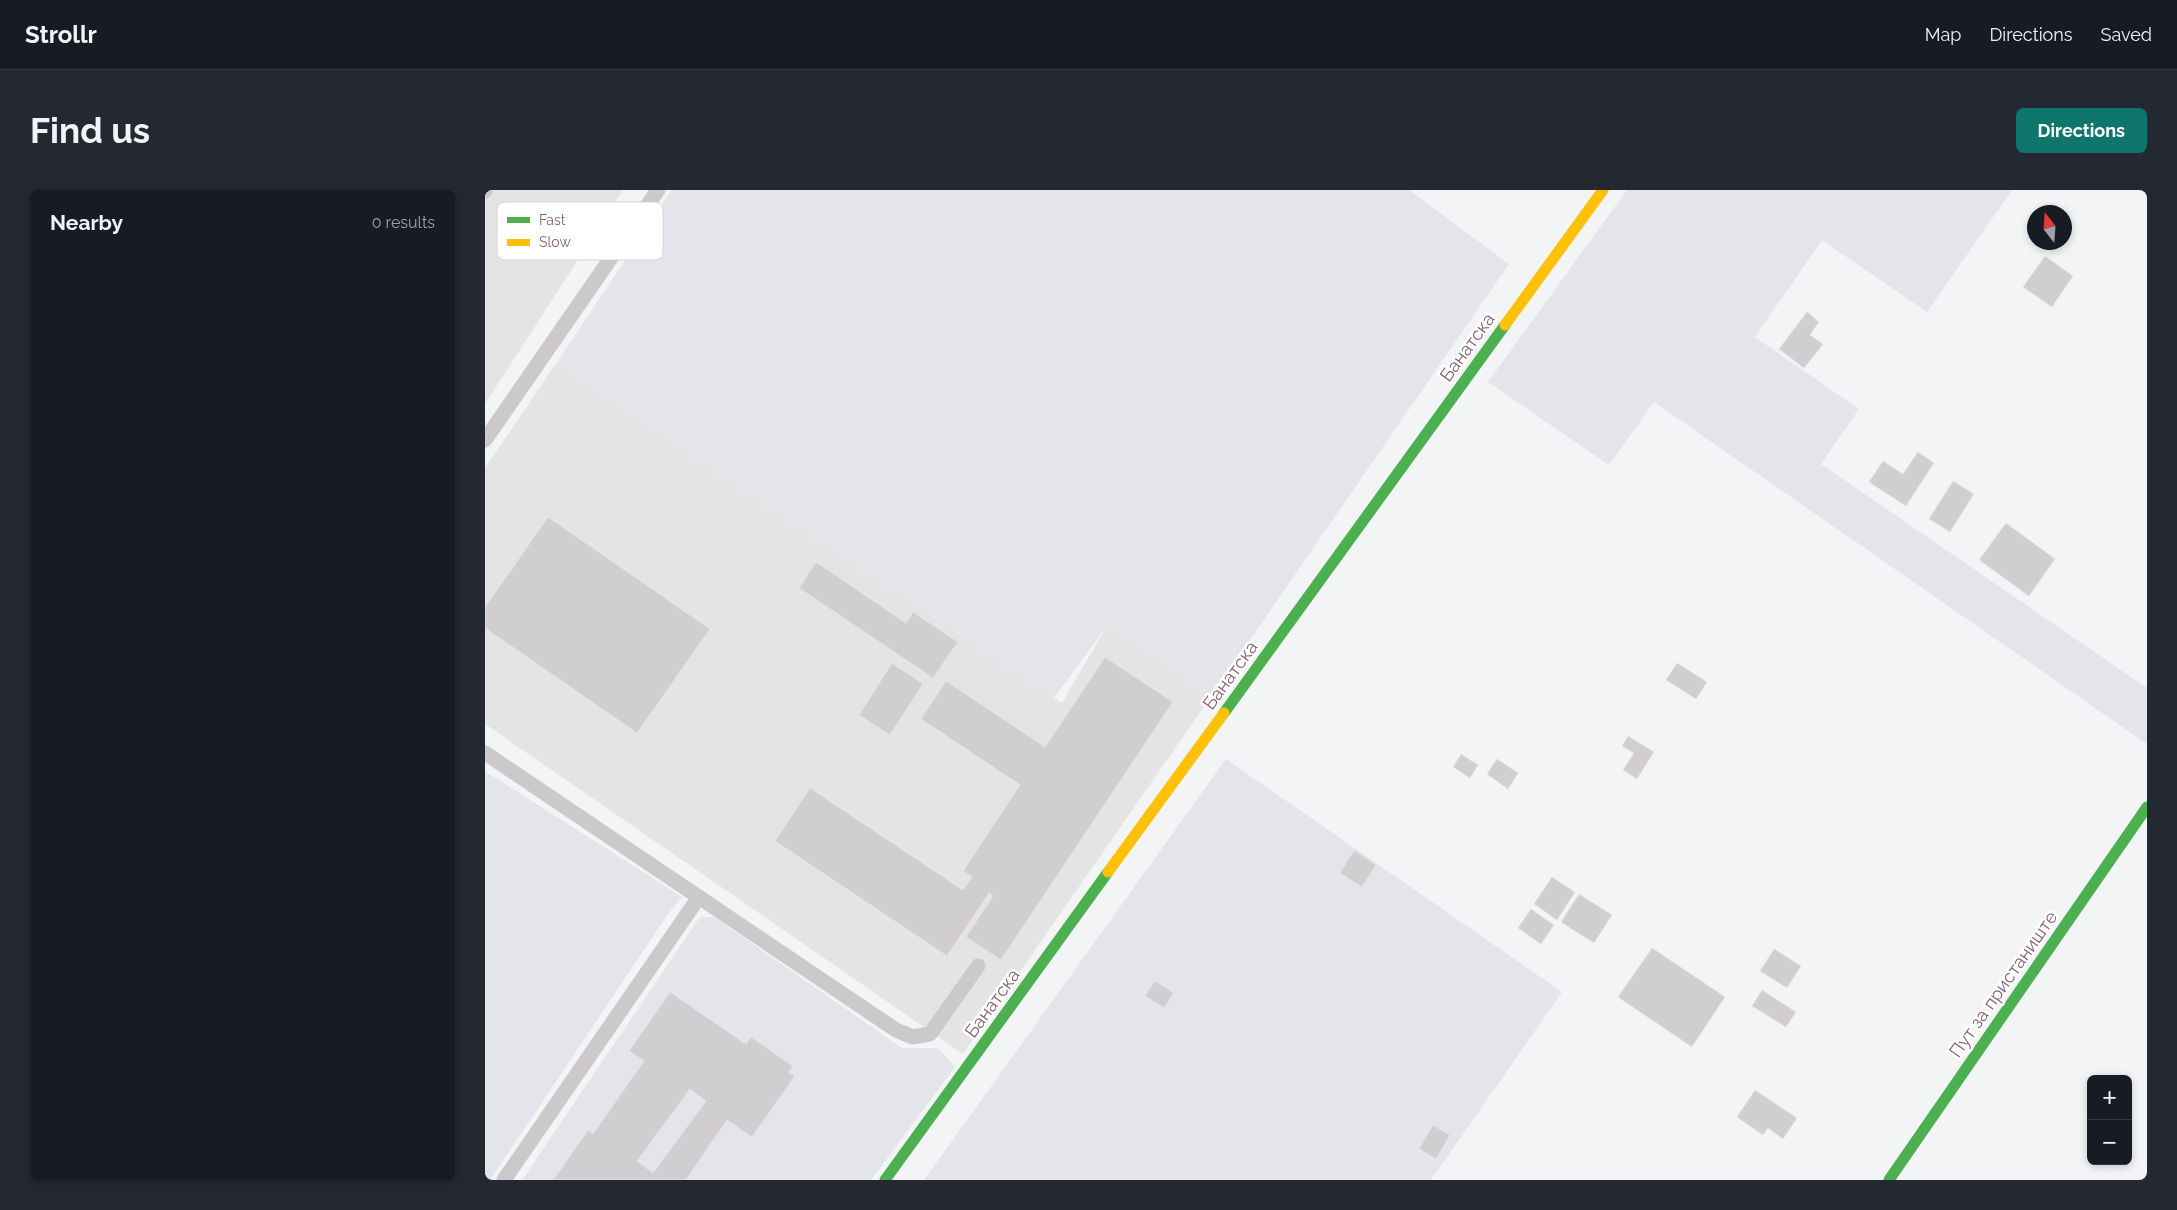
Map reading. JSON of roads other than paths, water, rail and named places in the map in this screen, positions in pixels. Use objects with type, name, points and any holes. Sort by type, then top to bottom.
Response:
[{"type":"street","name":"Банатска","points":[[885,1180],[1603,190]]},
{"type":"street","name":"Пут за пристаниште","points":[[1889,1180],[2147,808]]},
{"type":"lane","points":[[650,202],[658,190]]},
{"type":"lane","points":[[485,440],[610,260]]},
{"type":"lane","points":[[485,753],[896,1030],[913,1037],[930,1034],[977,966]]},
{"type":"lane","points":[[505,1180],[699,897]]}]
